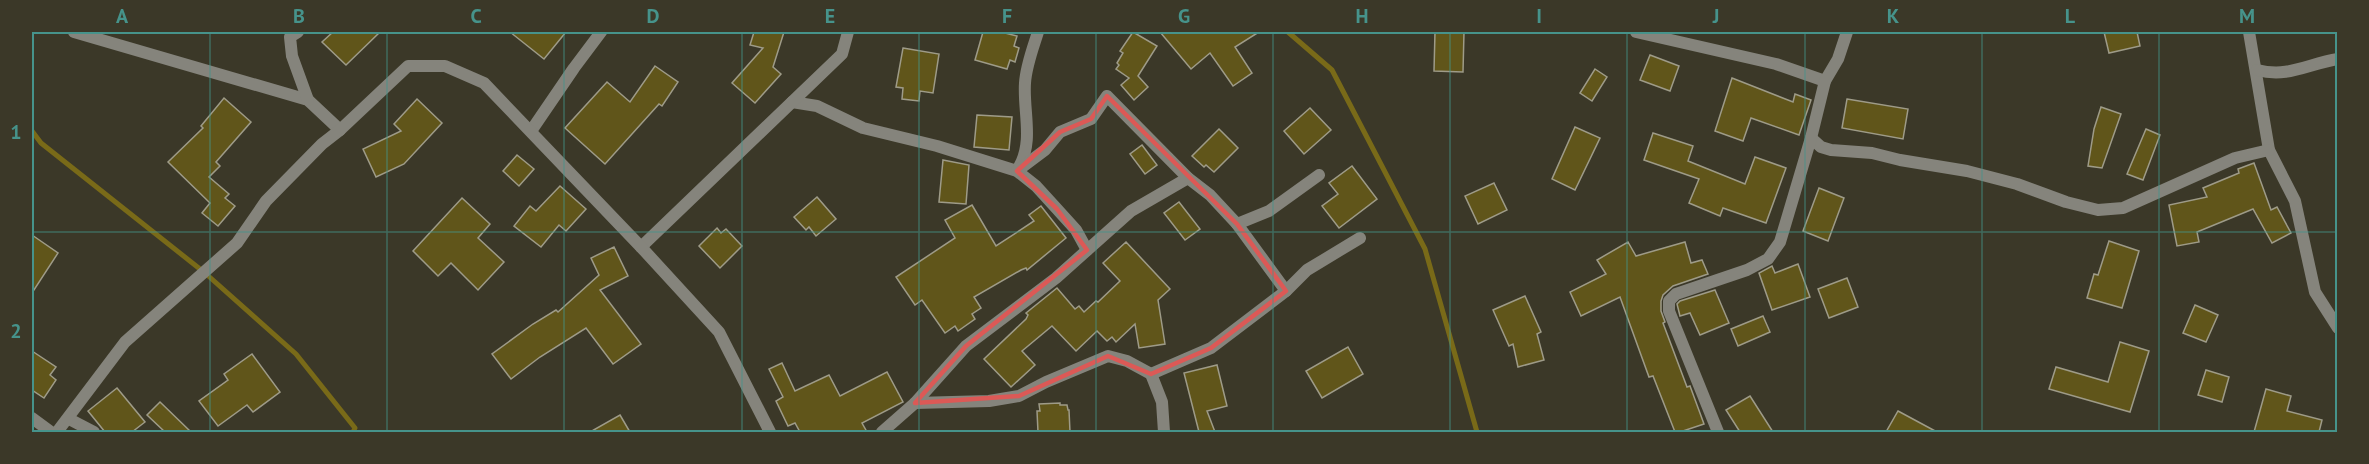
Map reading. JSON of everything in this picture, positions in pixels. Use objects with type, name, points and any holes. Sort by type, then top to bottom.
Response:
[{"type":"street","points":[[74,32],[308,100]]},
{"type":"street","points":[[298,32],[290,38],[292,56],[308,100],[340,130]]},
{"type":"street","points":[[531,131],[602,32]]},
{"type":"street","points":[[641,247],[842,54],[848,32]]},
{"type":"street","points":[[1017,171],[1024,159],[1028,120],[1025,83],[1038,32]]},
{"type":"street","points":[[1636,32],[1776,64],[1825,81]]},
{"type":"street","points":[[1718,432],[1669,311],[1670,301],[1682,291],[1747,270],[1768,259],[1780,242],[1792,193],[1811,138],[1825,81],[1838,59],[1847,32]]},
{"type":"street","points":[[2249,32],[2270,150],[2295,201],[2315,292],[2337,328]]},
{"type":"street","points":[[2257,70],[2273,74],[2297,71],[2337,59]]},
{"type":"street","points":[[57,432],[124,342],[237,243],[266,201],[322,144],[408,66],[445,66],[484,82],[719,332],[770,432]]},
{"type":"street","points":[[1017,171],[1045,150],[1060,132],[1091,118],[1107,96],[1188,178],[1210,195],[1238,224],[1286,291]]},
{"type":"street","points":[[792,102],[817,106],[863,128],[911,142],[937,146],[1017,171],[1036,186],[1076,230],[1087,250]]},
{"type":"street","points":[[1811,138],[1821,147],[1831,150],[1872,153],[1967,171],[2017,184],[2066,202],[2098,210],[2123,208],[2235,158],[2270,150]]},
{"type":"street","points":[[1238,224],[1269,211],[1319,175]]},
{"type":"street","points":[[882,432],[915,403],[966,346],[1021,306],[1131,211],[1188,178]]},
{"type":"street","points":[[1151,374],[1210,348],[1286,291],[1307,270],[1360,238]]},
{"type":"street","points":[[915,403],[989,400],[1018,396],[1063,374],[1108,356],[1127,361],[1151,374],[1162,402],[1164,432]]},
{"type":"street","points":[[32,418],[51,432]]},
{"type":"street","points":[[69,418],[94,432]]},
{"type":"highlighted area","points":[[1107,96],[1237,224],[1286,291],[1211,348],[1151,374],[1108,356],[1019,396],[915,403],[966,346],[1087,250],[1057,209],[1017,171],[1060,132],[1091,119]]},
{"type":"building","points":[[333,32],[380,32],[346,65],[322,42]]},
{"type":"building","points":[[510,32],[566,32],[544,59]]},
{"type":"building","points":[[754,32],[784,32],[773,67],[781,74],[755,103],[732,83],[763,48],[750,45]]},
{"type":"building","points":[[983,32],[1001,32],[1017,36],[1014,46],[1019,48],[1015,62],[1010,60],[1007,69],[975,60]]},
{"type":"building","points":[[1133,32],[1157,46],[1138,76],[1148,87],[1134,100],[1121,85],[1129,78],[1116,69],[1123,53],[1120,51]]},
{"type":"building","points":[[1160,32],[1259,32],[1235,47],[1252,73],[1233,86],[1210,53],[1191,69]]},
{"type":"building","points":[[1435,32],[1464,32],[1463,72],[1434,71]]},
{"type":"building","points":[[2104,32],[2137,32],[2140,46],[2109,53]]},
{"type":"building","points":[[903,48],[939,54],[933,93],[920,91],[919,101],[902,99],[903,88],[896,87]]},
{"type":"building","points":[[1650,55],[1679,66],[1670,91],[1640,80]]},
{"type":"building","points":[[655,66],[678,82],[662,106],[659,104],[605,164],[565,128],[607,82],[630,102]]},
{"type":"building","points":[[1595,69],[1607,77],[1592,101],[1580,93]]},
{"type":"building","points":[[1732,78],[1793,102],[1795,94],[1811,100],[1799,135],[1751,118],[1743,141],[1715,131]]},
{"type":"building","points":[[224,98],[251,122],[216,162],[220,166],[209,177],[229,194],[225,198],[235,206],[218,226],[202,213],[210,203],[168,162],[203,128],[201,126]]},
{"type":"building","points":[[417,99],[442,123],[404,164],[376,177],[363,149],[401,131],[394,124]]},
{"type":"building","points":[[1847,99],[1908,109],[1903,139],[1842,128]]},
{"type":"building","points":[[2101,107],[2121,114],[2102,168],[2088,166],[2094,129]]},
{"type":"building","points":[[1310,108],[1331,130],[1304,154],[1284,131]]},
{"type":"building","points":[[977,115],[1012,117],[1009,150],[974,147]]},
{"type":"building","points":[[1575,127],[1600,138],[1575,190],[1552,179]]},
{"type":"building","points":[[1219,129],[1238,148],[1214,172],[1206,165],[1204,167],[1192,156]]},
{"type":"building","points":[[2146,129],[2160,135],[2143,180],[2127,174]]},
{"type":"building","points":[[1653,133],[1693,146],[1688,161],[1745,184],[1755,157],[1786,168],[1766,223],[1723,208],[1720,216],[1689,203],[1699,179],[1644,160]]},
{"type":"building","points":[[1142,145],[1157,165],[1145,174],[1130,154]]},
{"type":"building","points":[[517,155],[534,169],[519,186],[503,171]]},
{"type":"building","points":[[943,160],[969,165],[966,204],[939,202]]},
{"type":"building","points":[[2254,163],[2271,210],[2277,207],[2291,233],[2272,243],[2253,209],[2197,232],[2199,242],[2177,246],[2169,205],[2207,197],[2203,188],[2239,173],[2238,169]]},
{"type":"building","points":[[1352,166],[1377,199],[1339,228],[1322,206],[1338,194],[1329,183]]},
{"type":"building","points":[[1494,183],[1507,210],[1478,224],[1465,196]]},
{"type":"building","points":[[560,186],[586,209],[566,231],[559,225],[541,247],[514,226],[530,206],[536,211]]},
{"type":"building","points":[[1819,188],[1844,198],[1828,241],[1803,231]]},
{"type":"building","points":[[817,197],[836,219],[816,236],[809,227],[806,230],[794,217]]},
{"type":"building","points":[[462,198],[490,224],[478,238],[504,262],[478,290],[451,263],[438,276],[413,251]]},
{"type":"building","points":[[1179,202],[1200,229],[1185,240],[1164,213]]},
{"type":"building","points":[[972,205],[996,246],[1034,221],[1029,215],[1041,206],[1066,238],[1027,270],[1026,268],[1021,270],[974,297],[981,308],[972,314],[975,319],[958,331],[955,326],[945,333],[922,300],[915,305],[896,277],[955,238],[945,220]]},
{"type":"building","points":[[717,228],[721,233],[726,229],[742,246],[720,268],[699,246]]},
{"type":"building","points":[[32,235],[58,253],[32,293]]},
{"type":"building","points":[[2109,241],[2139,251],[2122,308],[2087,298],[2094,274],[2098,275]]},
{"type":"building","points":[[1126,242],[1170,289],[1158,300],[1165,344],[1139,348],[1135,324],[1116,342],[1112,337],[1107,341],[1097,331],[1076,351],[1052,326],[1022,351],[1035,365],[1011,387],[984,359],[1026,319],[1028,315],[1026,313],[1057,288],[1075,309],[1079,306],[1084,312],[1096,301],[1098,302],[1120,281],[1103,263]]},
{"type":"building","points":[[1628,242],[1636,256],[1685,242],[1691,263],[1702,260],[1708,274],[1673,286],[1663,295],[1661,301],[1661,311],[1665,322],[1663,323],[1687,387],[1690,386],[1704,424],[1675,432],[1653,376],[1649,377],[1620,297],[1581,316],[1570,292],[1606,274],[1597,260]]},
{"type":"building","points":[[614,247],[628,276],[600,290],[641,344],[613,364],[586,328],[540,357],[511,379],[492,354],[533,324],[556,310],[558,312],[599,275],[591,258]]},
{"type":"building","points":[[1798,264],[1810,297],[1772,310],[1759,273],[1772,266],[1775,273]]},
{"type":"building","points":[[1847,278],[1858,307],[1829,318],[1818,289]]},
{"type":"building","points":[[1715,290],[1729,323],[1700,335],[1690,313],[1680,316],[1677,304]]},
{"type":"building","points":[[1525,296],[1541,332],[1537,334],[1544,360],[1518,367],[1513,344],[1509,346],[1493,310]]},
{"type":"building","points":[[2195,305],[2218,315],[2206,342],[2183,333]]},
{"type":"building","points":[[1763,316],[1770,332],[1738,346],[1731,329]]},
{"type":"building","points":[[2120,342],[2149,351],[2130,412],[2049,389],[2056,367],[2108,382]]},
{"type":"building","points":[[1348,347],[1363,374],[1322,398],[1306,371]]},
{"type":"building","points":[[32,351],[56,367],[50,375],[56,380],[44,398],[32,390]]},
{"type":"building","points":[[252,354],[280,392],[253,412],[247,405],[218,426],[199,401],[228,380],[224,374]]},
{"type":"building","points":[[782,363],[795,391],[829,375],[840,396],[887,372],[903,402],[862,423],[867,432],[800,432],[795,423],[788,426],[776,401],[783,397],[769,369]]},
{"type":"building","points":[[1217,365],[1227,406],[1207,411],[1215,432],[1199,432],[1184,373]]},
{"type":"building","points":[[2206,370],[2229,377],[2222,402],[2198,395]]},
{"type":"building","points":[[117,388],[145,422],[132,432],[105,432],[88,411]]},
{"type":"building","points":[[2266,389],[2291,396],[2287,411],[2322,420],[2319,432],[2254,432]]},
{"type":"building","points":[[1750,396],[1773,432],[1740,432],[1726,410]]},
{"type":"building","points":[[160,402],[191,432],[165,432],[147,415]]},
{"type":"building","points":[[1060,403],[1060,405],[1067,405],[1069,410],[1070,432],[1038,432],[1039,404]]},
{"type":"building","points":[[1898,411],[1937,432],[1886,432]]},
{"type":"building","points":[[620,415],[630,432],[590,432]]},
{"type":"waterway","points":[[1288,32],[1332,70],[1425,249],[1477,432]]},
{"type":"waterway","points":[[32,131],[41,143],[205,273],[296,354],[355,428],[353,432]]}]
